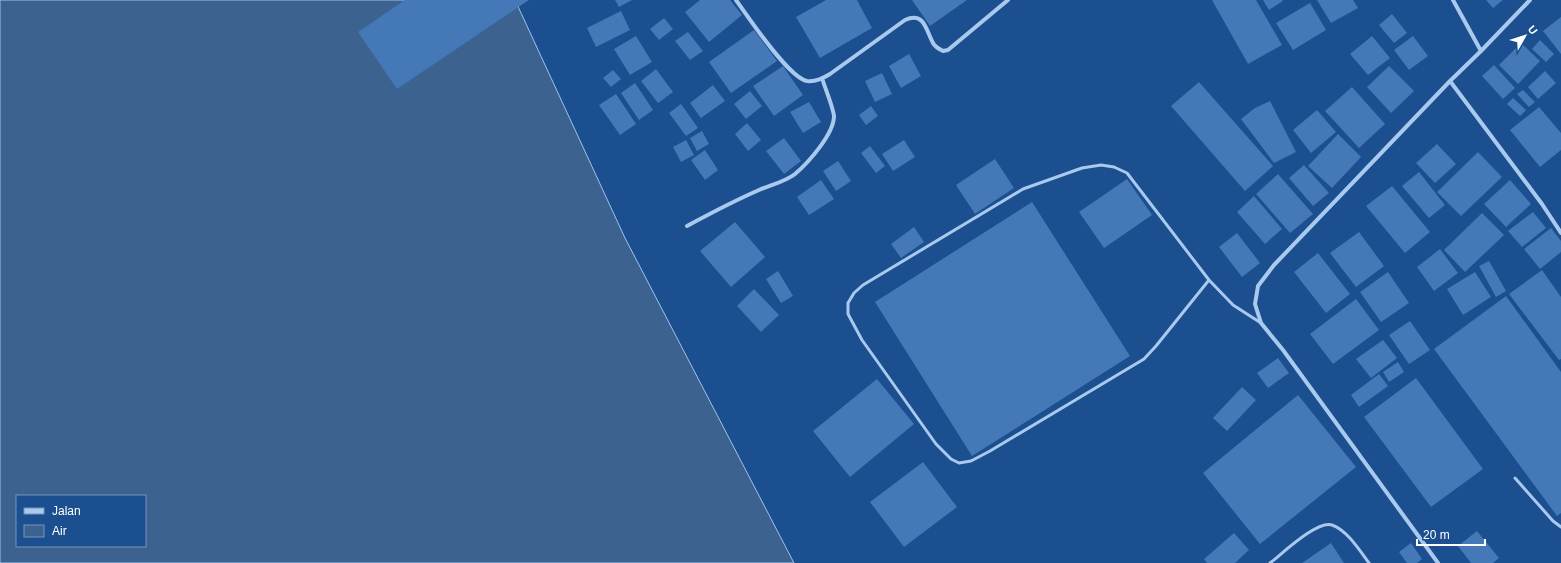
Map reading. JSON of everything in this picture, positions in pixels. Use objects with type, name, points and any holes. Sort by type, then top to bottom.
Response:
[{"type":"street","points":[[736,0],[774,51],[797,76],[807,81],[819,80],[830,74],[905,20],[910,18],[916,18],[925,24],[933,44],[938,49],[943,51],[948,50],[1008,0]]},
{"type":"street","points":[[1453,0],[1481,52]]},
{"type":"street","points":[[1438,563],[1283,350],[1261,323],[1255,304],[1258,286],[1274,266],[1450,81],[1481,52],[1530,0]]},
{"type":"street","points":[[687,226],[746,196],[785,179],[795,173],[814,153],[824,142],[830,130],[834,116],[822,78]]},
{"type":"street","points":[[1450,81],[1542,204],[1561,233]]},
{"type":"lane","points":[[1209,280],[1144,359],[990,452],[971,461],[959,463],[951,459],[936,444],[862,340],[848,314],[848,304],[854,293],[863,285],[1008,197],[1035,184],[1082,168],[1101,165],[1114,167],[1127,173],[1209,280],[1232,305],[1261,323]]},
{"type":"lane","points":[[1515,478],[1553,521],[1561,527]]},
{"type":"lane","points":[[1270,563],[1310,531],[1323,525],[1331,524],[1353,542],[1369,563]]},
{"type":"water","points":[[0,0],[515,0],[625,238],[794,563],[0,563]]},
{"type":"building","points":[[405,0],[529,0],[397,89],[358,32]]},
{"type":"building","points":[[615,0],[632,0],[619,7]]},
{"type":"building","points":[[700,0],[730,0],[742,15],[709,42],[685,12]]},
{"type":"building","points":[[826,0],[857,0],[872,28],[820,58],[796,17]]},
{"type":"building","points":[[912,0],[967,0],[930,26]]},
{"type":"building","points":[[1212,0],[1256,0],[1282,45],[1248,64]]},
{"type":"building","points":[[1263,0],[1282,0],[1283,1],[1269,10]]},
{"type":"building","points":[[1317,0],[1353,0],[1358,8],[1331,23]]},
{"type":"building","points":[[1486,0],[1503,0],[1493,8]]},
{"type":"building","points":[[1310,3],[1326,30],[1293,50],[1276,23]]},
{"type":"building","points":[[621,11],[630,30],[596,47],[587,28]]},
{"type":"building","points":[[1392,14],[1407,33],[1394,43],[1379,25]]},
{"type":"building","points":[[1561,17],[1561,54],[1543,31]]},
{"type":"building","points":[[664,18],[673,29],[659,40],[650,29]]},
{"type":"building","points":[[754,30],[777,61],[731,93],[709,62]]},
{"type":"building","points":[[688,32],[703,51],[690,60],[675,41]]},
{"type":"building","points":[[636,36],[652,62],[630,75],[614,49]]},
{"type":"building","points":[[1372,36],[1390,58],[1368,75],[1350,54]]},
{"type":"building","points":[[1413,36],[1428,56],[1409,70],[1394,50]]},
{"type":"building","points":[[1540,40],[1554,54],[1546,62],[1532,49]]},
{"type":"building","points":[[1521,43],[1540,61],[1518,84],[1499,65]]},
{"type":"building","points":[[909,54],[921,76],[901,88],[889,66]]},
{"type":"building","points":[[1494,65],[1515,88],[1503,99],[1482,76]]},
{"type":"building","points":[[783,66],[803,95],[774,116],[753,86]]},
{"type":"building","points":[[1389,66],[1414,91],[1391,113],[1367,87]]},
{"type":"building","points":[[656,69],[673,92],[658,103],[641,81]]},
{"type":"building","points":[[613,70],[621,79],[611,87],[603,78]]},
{"type":"building","points":[[1545,71],[1556,83],[1538,99],[1528,87]]},
{"type":"building","points":[[882,73],[892,94],[875,102],[865,81]]},
{"type":"building","points":[[1199,82],[1273,166],[1245,191],[1171,106]]},
{"type":"building","points":[[635,83],[653,110],[639,120],[621,93]]},
{"type":"building","points":[[713,85],[725,101],[701,118],[690,103]]},
{"type":"building","points":[[1352,87],[1385,124],[1359,148],[1325,111]]},
{"type":"building","points":[[1523,90],[1535,102],[1529,107],[1517,94]]},
{"type":"building","points":[[750,91],[762,106],[746,119],[734,104]]},
{"type":"building","points":[[616,94],[636,124],[620,135],[599,105]]},
{"type":"building","points":[[1513,98],[1526,110],[1520,116],[1507,104]]},
{"type":"building","points":[[1270,101],[1296,152],[1274,163],[1241,119],[1255,108]]},
{"type":"building","points":[[809,102],[821,122],[803,133],[790,112]]},
{"type":"building","points":[[681,104],[698,128],[686,136],[669,113]]},
{"type":"building","points":[[871,106],[878,116],[866,125],[859,115]]},
{"type":"building","points":[[1539,107],[1561,133],[1561,150],[1540,167],[1510,130]]},
{"type":"building","points":[[1317,110],[1336,132],[1311,153],[1293,130]]},
{"type":"building","points":[[747,123],[761,140],[748,151],[735,134]]},
{"type":"building","points":[[702,131],[709,144],[697,151],[690,138]]},
{"type":"building","points":[[1338,134],[1361,157],[1332,188],[1308,166]]},
{"type":"building","points":[[784,138],[801,161],[784,174],[766,151]]},
{"type":"building","points":[[686,140],[694,155],[681,162],[673,147]]},
{"type":"building","points":[[904,140],[915,157],[893,171],[882,154]]},
{"type":"building","points":[[1437,144],[1456,164],[1435,183],[1416,163]]},
{"type":"building","points":[[870,146],[885,166],[876,173],[861,153]]},
{"type":"building","points":[[705,150],[718,170],[705,180],[691,160]]},
{"type":"building","points":[[1478,152],[1502,177],[1461,216],[1437,192]]},
{"type":"building","points":[[995,159],[1014,188],[975,214],[956,185]]},
{"type":"building","points":[[838,161],[851,181],[836,191],[823,171]]},
{"type":"building","points":[[1304,165],[1329,193],[1313,206],[1289,178]]},
{"type":"building","points":[[1419,172],[1445,205],[1429,218],[1402,186]]},
{"type":"building","points":[[1278,174],[1313,214],[1290,233],[1256,194]]},
{"type":"building","points":[[1127,179],[1152,215],[1104,248],[1079,212]]},
{"type":"building","points":[[821,180],[834,199],[809,215],[797,197]]},
{"type":"building","points":[[1510,180],[1531,204],[1506,227],[1484,204]]},
{"type":"building","points":[[1392,186],[1430,232],[1405,253],[1366,206]]},
{"type":"building","points":[[1254,196],[1282,229],[1265,244],[1237,212]]},
{"type":"building","points":[[1032,202],[1130,356],[972,456],[875,302]]},
{"type":"building","points":[[1533,212],[1546,228],[1522,247],[1508,231]]},
{"type":"building","points":[[1482,213],[1504,235],[1465,272],[1444,250]]},
{"type":"building","points":[[735,222],[765,257],[731,287],[700,251]]},
{"type":"building","points":[[914,227],[924,242],[901,258],[891,244]]},
{"type":"building","points":[[1551,228],[1561,241],[1561,252],[1540,269],[1524,249]]},
{"type":"building","points":[[1359,232],[1384,266],[1356,287],[1330,253]]},
{"type":"building","points":[[1237,233],[1260,263],[1242,277],[1219,247]]},
{"type":"building","points":[[1440,249],[1458,273],[1434,291],[1417,267]]},
{"type":"building","points":[[1318,253],[1350,294],[1326,313],[1294,272]]},
{"type":"building","points":[[1489,261],[1506,291],[1496,297],[1479,266]]},
{"type":"building","points":[[1542,270],[1561,297],[1561,359],[1559,360],[1509,294]]},
{"type":"building","points":[[778,271],[793,296],[781,303],[766,279]]},
{"type":"building","points":[[1388,272],[1409,303],[1381,322],[1360,292]]},
{"type":"building","points":[[1475,272],[1491,297],[1463,315],[1447,289]]},
{"type":"building","points":[[754,289],[779,315],[761,332],[737,306]]},
{"type":"building","points":[[1506,296],[1561,372],[1561,513],[1557,516],[1434,349]]},
{"type":"building","points":[[1356,299],[1379,330],[1333,364],[1310,334]]},
{"type":"building","points":[[1410,321],[1430,350],[1409,364],[1389,335]]},
{"type":"building","points":[[1383,340],[1397,358],[1371,378],[1356,359]]},
{"type":"building","points":[[1278,358],[1289,373],[1268,388],[1257,373]]},
{"type":"building","points":[[1398,362],[1404,372],[1389,382],[1383,372]]},
{"type":"building","points":[[1379,374],[1388,386],[1359,407],[1351,395]]},
{"type":"building","points":[[1416,378],[1483,469],[1431,507],[1364,417]]},
{"type":"building","points":[[877,379],[914,424],[850,477],[813,431]]},
{"type":"building","points":[[1242,387],[1256,400],[1227,431],[1213,418]]},
{"type":"building","points":[[1298,395],[1356,467],[1260,544],[1203,473]]},
{"type":"building","points":[[923,462],[957,507],[904,547],[870,502]]},
{"type":"building","points":[[1477,531],[1499,558],[1493,563],[1471,563],[1458,546]]},
{"type":"building","points":[[1234,533],[1249,550],[1235,563],[1207,563],[1204,559]]},
{"type":"building","points":[[1331,543],[1344,563],[1302,563]]},
{"type":"building","points":[[1411,543],[1422,559],[1417,563],[1407,563],[1399,552]]}]
